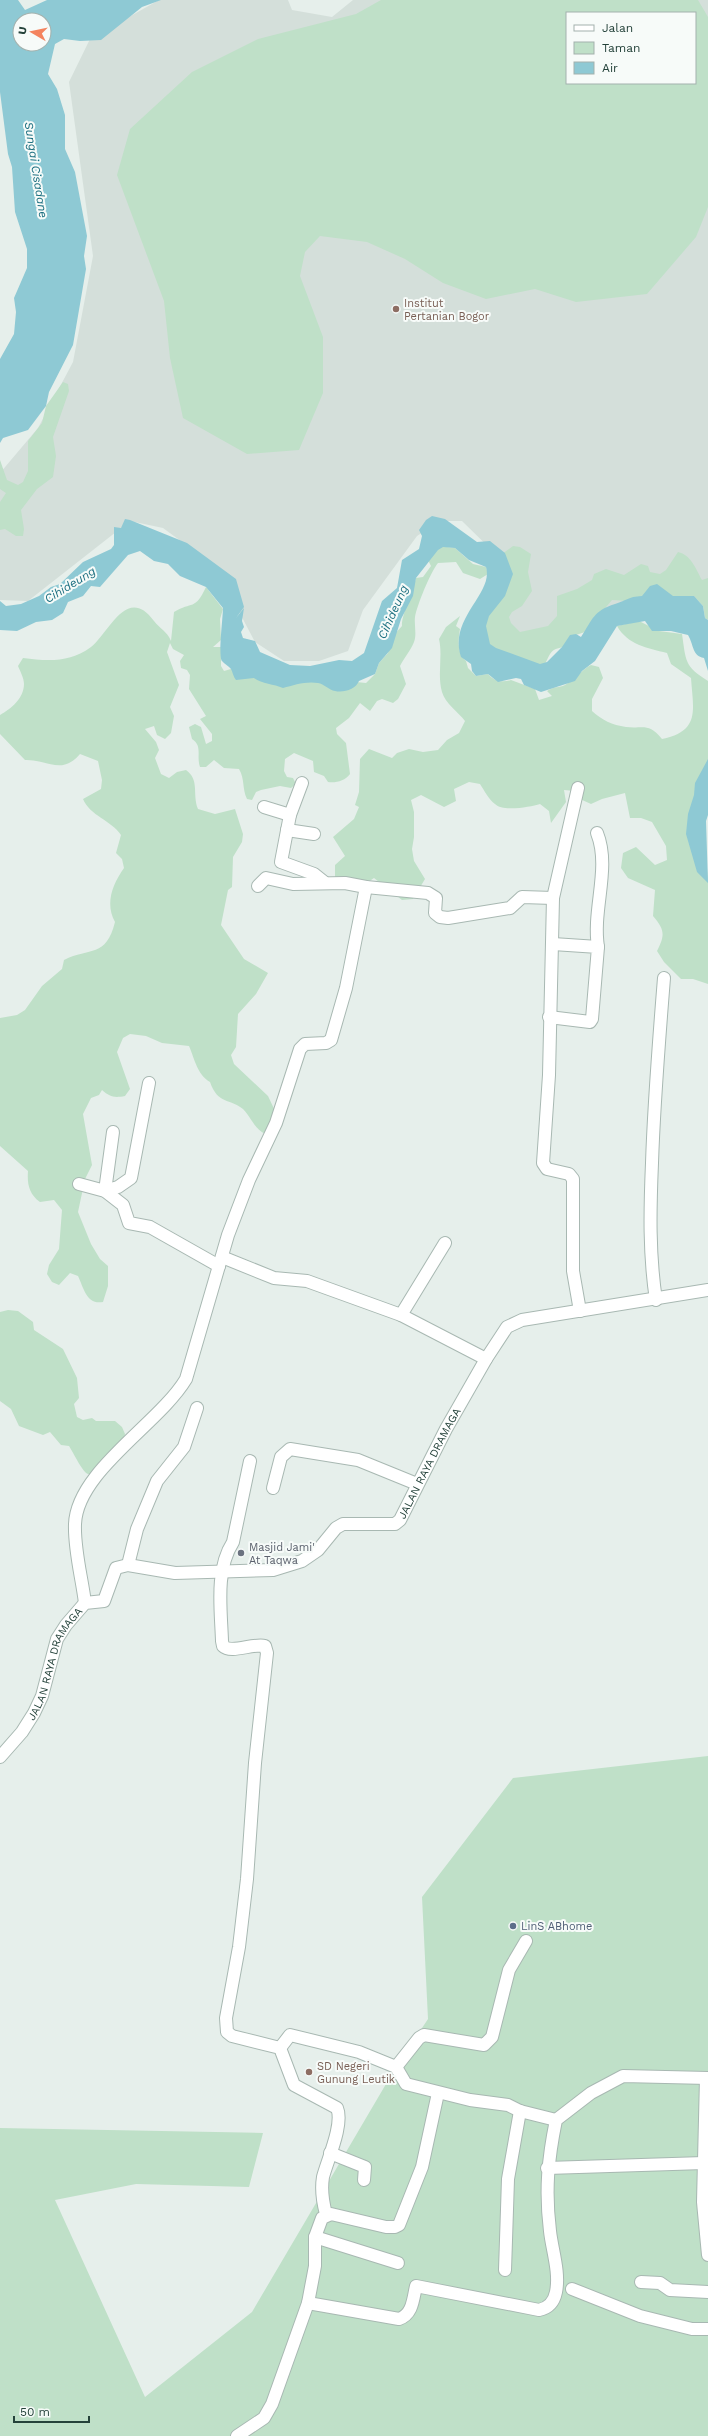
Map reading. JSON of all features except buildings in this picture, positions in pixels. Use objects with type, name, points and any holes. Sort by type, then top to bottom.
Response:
[{"type":"street","points":[[302,783],[290,815],[281,862],[314,874],[324,882]]},
{"type":"street","points":[[578,788],[553,898],[553,944],[549,1017],[549,1075],[543,1163],[547,1169],[569,1174],[573,1179],[573,1271],[580,1311]]},
{"type":"street","points":[[264,807],[290,815]]},
{"type":"street","points":[[287,830],[314,834]]},
{"type":"street","points":[[549,1017],[590,1022],[592,1019],[598,947],[596,920],[602,875],[600,840],[597,833]]},
{"type":"street","points":[[258,886],[266,878],[293,884],[324,882],[428,893],[436,898],[435,913],[440,917],[448,918],[510,908],[522,897],[553,898]]},
{"type":"street","points":[[85,1603],[75,1524],[79,1507],[86,1490],[97,1475],[180,1388],[192,1360],[221,1261],[241,1201],[276,1124],[300,1049],[305,1044],[326,1043],[331,1040],[334,1032],[366,887]]},
{"type":"street","points":[[553,944],[598,947]]},
{"type":"street","points":[[656,1300],[651,1266],[650,1219],[655,1081],[664,978]]},
{"type":"street","points":[[105,1191],[118,1187],[131,1178],[149,1083]]},
{"type":"street","points":[[105,1191],[113,1132]]},
{"type":"street","points":[[79,1184],[105,1191],[123,1205],[129,1223],[150,1227],[221,1261],[274,1278],[283,1280],[298,1279],[401,1315],[486,1359]]},
{"type":"street","points":[[401,1315],[445,1243]]},
{"type":"street","name":"JALAN RAYA DRAMAGA","points":[[0,1757],[22,1732],[34,1713],[42,1696],[57,1639],[72,1616],[85,1603],[104,1601],[116,1568],[128,1565],[175,1573],[273,1570],[286,1568],[302,1561],[318,1550],[336,1528],[343,1524],[395,1524],[400,1520],[417,1484],[486,1359],[502,1333],[513,1323],[708,1290]]},
{"type":"street","points":[[128,1565],[138,1529],[157,1481],[184,1447],[197,1408]]},
{"type":"street","points":[[273,1488],[281,1457],[290,1449],[358,1460],[417,1484]]},
{"type":"street","points":[[250,1460],[233,1542],[227,1550],[221,1571],[223,1646],[229,1649],[261,1645],[265,1646],[267,1653],[255,1764],[247,1879],[239,1947],[226,2018],[226,2032],[232,2036],[280,2048]]},
{"type":"street","points":[[396,2067],[419,2038],[424,2035],[484,2045],[492,2037],[509,1970],[526,1941]]},
{"type":"street","points":[[280,2048],[290,2035],[359,2052],[396,2067],[406,2084],[470,2100],[508,2105],[520,2111],[556,2120]]},
{"type":"street","points":[[280,2048],[294,2085],[337,2108],[337,2129],[323,2179],[323,2204],[326,2214]]},
{"type":"street","points":[[308,2303],[399,2319],[405,2317],[410,2311],[416,2286],[539,2310],[546,2309],[552,2303],[556,2292],[557,2277],[550,2230],[547,2168],[556,2120],[591,2093],[623,2076],[707,2078],[706,2165],[703,2202],[708,2255]]},
{"type":"street","points":[[326,2214],[386,2227],[395,2227],[399,2225],[422,2167],[438,2093]]},
{"type":"street","points":[[506,2270],[508,2179],[520,2111]]},
{"type":"street","points":[[330,2153],[365,2167],[364,2180]]},
{"type":"street","points":[[547,2168],[706,2165]]},
{"type":"street","points":[[237,2436],[264,2418],[268,2411],[308,2303],[315,2266],[315,2237],[320,2222],[326,2214]]},
{"type":"street","points":[[315,2237],[398,2263]]},
{"type":"street","points":[[641,2282],[660,2283],[670,2290],[708,2292]]},
{"type":"street","points":[[572,2288],[640,2316],[692,2329],[708,2329]]},
{"type":"shaded area","name":"Institut Pertanian Bogor","points":[[159,0],[288,0],[292,10],[332,17],[353,0],[708,0],[708,598],[587,614],[565,643],[541,656],[493,638],[516,574],[462,521],[440,521],[417,536],[363,610],[348,651],[319,661],[284,661],[255,642],[215,566],[163,528],[130,521],[28,601],[0,600],[0,473],[38,428],[73,362],[93,256],[69,82],[90,39]]},
{"type":"green space","points":[[381,0],[698,0],[708,17],[708,207],[696,237],[647,294],[576,302],[535,289],[486,299],[443,283],[405,259],[367,242],[320,236],[305,252],[300,276],[323,337],[323,393],[299,450],[247,454],[183,418],[170,358],[164,301],[117,175],[130,129],[192,72],[258,39],[356,14]]},
{"type":"green space","points":[[63,382],[68,384],[69,391],[53,437],[56,456],[53,477],[37,489],[21,510],[24,529],[23,536],[16,536],[5,529],[0,530],[0,502],[6,493],[0,489],[0,460],[7,480],[18,485],[23,482],[28,471],[28,441],[42,423],[46,406]]},
{"type":"green space","points":[[431,545],[455,548],[473,564],[486,567],[488,574],[480,579],[463,573],[456,562],[438,563],[435,567],[428,580],[416,612],[414,642],[400,666],[406,684],[398,699],[393,703],[382,699],[377,701],[370,711],[360,703],[349,718],[336,728],[337,734],[346,743],[350,774],[340,781],[328,782],[324,776],[314,772],[313,761],[294,753],[285,759],[284,771],[287,777],[293,778],[296,784],[291,788],[280,786],[261,790],[256,792],[252,800],[247,799],[244,792],[242,776],[239,769],[224,768],[214,760],[206,767],[200,767],[198,748],[192,739],[189,727],[195,724],[201,727],[206,744],[212,741],[212,734],[200,719],[206,716],[189,689],[190,675],[187,670],[181,668],[180,661],[184,655],[173,649],[170,643],[167,652],[179,685],[170,707],[174,716],[171,733],[165,739],[157,735],[154,726],[145,729],[156,742],[159,750],[155,758],[161,774],[169,778],[177,772],[186,770],[193,778],[198,809],[215,814],[235,809],[243,834],[242,842],[233,857],[232,887],[228,890],[221,925],[244,959],[268,973],[256,994],[238,1014],[236,1047],[231,1055],[234,1064],[268,1096],[276,1113],[266,1134],[256,1126],[243,1109],[221,1098],[217,1094],[210,1082],[199,1071],[189,1046],[162,1043],[146,1036],[130,1034],[123,1038],[117,1052],[130,1089],[125,1096],[118,1097],[110,1096],[102,1090],[99,1095],[91,1098],[83,1114],[92,1165],[85,1179],[78,1212],[91,1244],[100,1259],[108,1266],[108,1286],[103,1302],[98,1302],[90,1299],[84,1291],[78,1276],[70,1273],[59,1285],[52,1282],[47,1274],[49,1265],[59,1249],[62,1210],[54,1200],[40,1202],[33,1196],[28,1180],[28,1171],[0,1146],[0,1018],[17,1015],[25,1010],[42,986],[62,969],[64,960],[96,950],[107,941],[115,922],[110,908],[111,895],[116,881],[124,868],[122,859],[116,853],[121,835],[112,825],[90,810],[83,799],[101,789],[102,780],[98,761],[80,754],[73,761],[60,765],[25,760],[0,734],[0,715],[8,710],[22,694],[24,684],[18,666],[23,658],[58,660],[75,656],[83,652],[98,640],[119,615],[127,609],[135,607],[144,611],[165,632],[171,641],[174,612],[196,603],[206,587],[223,609],[220,619],[221,640],[213,647],[221,647],[221,666],[224,671],[231,669],[366,683],[375,674],[379,663],[388,653],[393,636],[402,626],[405,610],[416,578],[423,577],[431,566],[428,560]]},
{"type":"green space","points":[[513,546],[520,547],[531,554],[528,572],[532,591],[522,606],[512,612],[509,617],[511,623],[520,632],[548,626],[557,616],[557,596],[577,589],[592,580],[594,574],[606,569],[624,575],[641,564],[648,566],[650,572],[660,574],[666,570],[678,552],[690,559],[702,580],[708,578],[708,620],[705,618],[703,606],[694,596],[678,600],[662,589],[628,601],[612,600],[585,632],[573,636],[568,646],[557,648],[552,651],[543,668],[520,666],[488,644],[484,620],[502,554]]},
{"type":"green space","points":[[460,616],[456,626],[460,629],[459,642],[461,654],[466,661],[468,668],[476,676],[488,674],[498,681],[511,680],[535,689],[539,700],[552,696],[547,691],[552,688],[565,685],[591,665],[599,667],[603,678],[592,699],[592,711],[603,719],[616,725],[649,728],[662,739],[675,735],[689,724],[693,709],[691,678],[671,664],[667,653],[632,642],[617,626],[639,621],[659,631],[682,634],[684,651],[690,667],[708,681],[708,769],[698,784],[708,878],[708,984],[693,979],[681,979],[664,962],[657,951],[662,937],[662,929],[653,916],[655,890],[628,878],[621,868],[623,853],[636,847],[655,865],[667,860],[666,846],[652,822],[641,818],[630,818],[625,793],[602,799],[591,804],[580,799],[575,791],[564,790],[566,802],[551,823],[549,811],[540,804],[517,808],[504,808],[495,804],[491,800],[480,784],[469,782],[454,789],[456,801],[444,807],[421,795],[411,800],[414,812],[414,837],[412,849],[414,861],[425,879],[413,899],[402,900],[374,878],[356,890],[335,878],[335,865],[345,856],[333,837],[354,819],[359,807],[355,805],[359,792],[360,759],[369,749],[392,758],[397,753],[409,749],[423,752],[438,750],[447,740],[459,733],[465,721],[449,704],[444,696],[440,679],[439,639],[446,627]]},
{"type":"green space","points":[[8,1310],[18,1311],[33,1322],[34,1330],[63,1349],[77,1378],[79,1398],[74,1404],[77,1417],[83,1420],[92,1418],[96,1421],[115,1421],[122,1427],[125,1434],[123,1443],[102,1459],[97,1475],[86,1473],[69,1446],[61,1445],[50,1432],[43,1435],[19,1426],[11,1409],[0,1401],[0,1312]]},
{"type":"green space","points":[[708,1756],[708,2436],[0,2436],[0,2128],[263,2133],[249,2187],[136,2184],[55,2200],[145,2397],[252,2312],[396,2067],[428,2019],[422,1897],[513,1778]]},
{"type":"water","name":"Sungai Cisadane","points":[[0,0],[18,0],[25,10],[47,0],[161,0],[142,7],[101,40],[80,41],[64,39],[55,44],[48,74],[57,89],[65,115],[65,149],[75,172],[87,236],[84,256],[86,269],[73,345],[49,392],[46,406],[28,430],[3,438],[0,443],[0,359],[14,334],[16,312],[14,298],[27,268],[27,249],[15,212],[12,167],[8,154],[0,92]]},
{"type":"water","name":"Cihideung","points":[[432,516],[445,519],[477,542],[490,541],[505,553],[513,574],[505,596],[489,616],[486,626],[490,644],[496,648],[540,664],[547,662],[562,647],[570,635],[576,634],[581,637],[594,616],[602,610],[630,598],[642,596],[650,586],[657,584],[673,596],[694,596],[703,606],[705,618],[708,620],[708,671],[704,658],[697,655],[688,635],[671,631],[652,631],[645,621],[617,626],[595,661],[582,671],[575,681],[541,692],[524,685],[521,679],[516,678],[498,682],[488,674],[476,676],[472,671],[471,664],[461,657],[459,643],[461,630],[465,619],[484,587],[487,577],[486,567],[469,560],[455,548],[443,547],[438,550],[416,578],[413,596],[401,619],[392,648],[379,663],[375,674],[359,681],[355,686],[346,691],[335,691],[320,684],[314,683],[300,684],[283,688],[261,682],[254,678],[236,680],[231,669],[222,661],[221,658],[223,608],[206,587],[180,576],[168,564],[154,561],[140,551],[128,555],[100,587],[91,586],[83,596],[68,602],[63,613],[52,620],[36,622],[17,631],[0,630],[0,601],[6,606],[21,604],[39,596],[51,587],[60,584],[83,562],[111,549],[114,545],[114,527],[121,528],[125,519],[187,543],[236,579],[244,607],[236,618],[244,608],[242,621],[244,627],[241,632],[243,638],[255,641],[260,652],[290,665],[310,666],[339,660],[352,661],[364,653],[382,601],[397,588],[402,560],[419,549],[422,536],[419,530],[426,520]]},
{"type":"water","points":[[708,759],[708,815],[706,821],[708,883],[697,872],[686,834],[688,814],[694,795],[695,783]]},
{"type":"place","name":"Institut Pertanian Bogor","points":[[396,309]]},
{"type":"place","name":"Masjid Jami' At Taqwa","points":[[241,1553]]},
{"type":"place","name":"LinS ABhome","points":[[513,1926]]},
{"type":"place","name":"SD Negeri Gunung Leutik","points":[[309,2072]]}]
